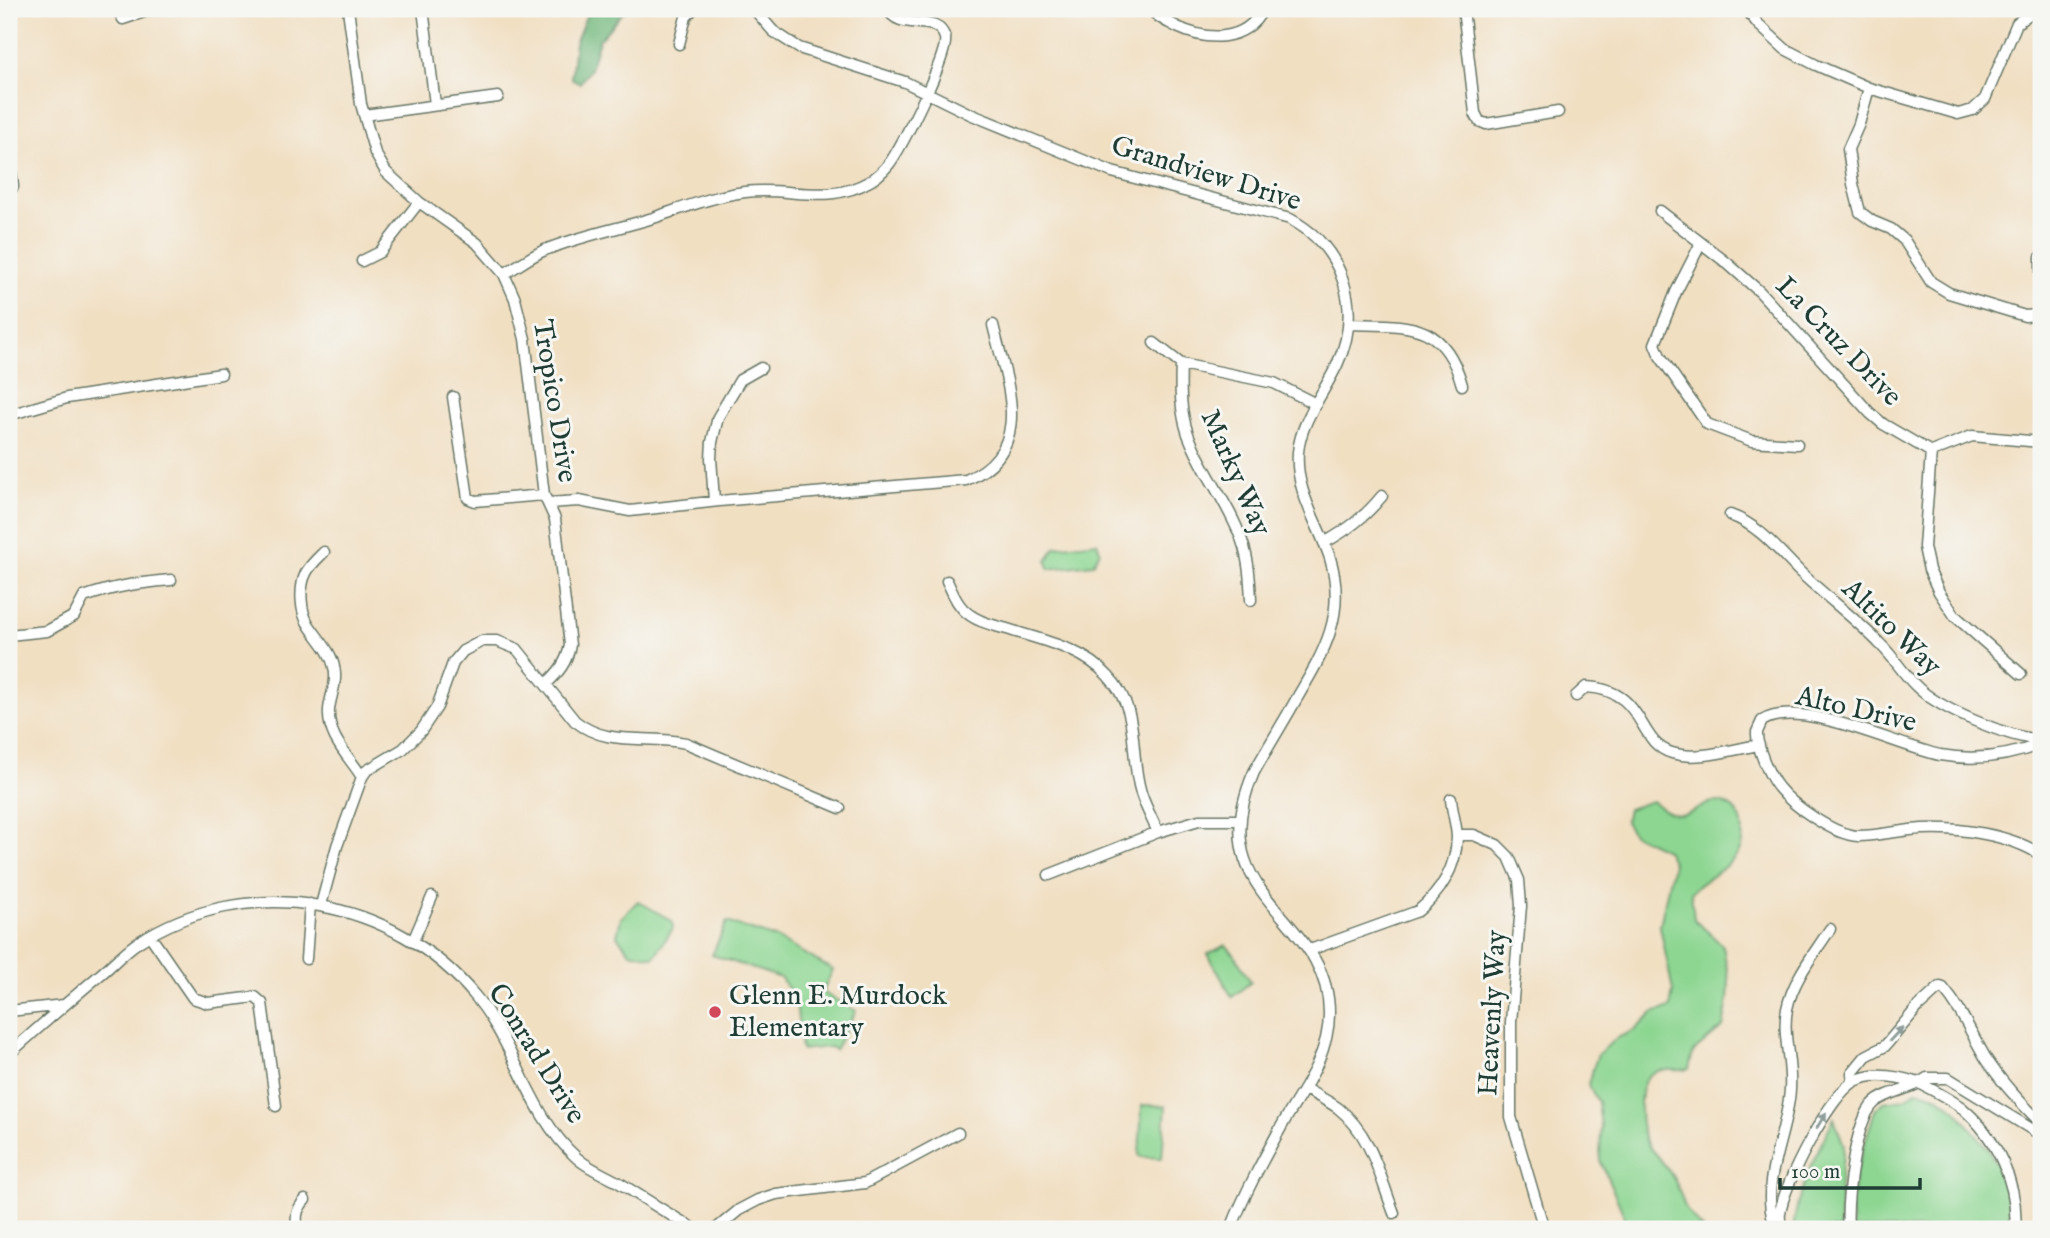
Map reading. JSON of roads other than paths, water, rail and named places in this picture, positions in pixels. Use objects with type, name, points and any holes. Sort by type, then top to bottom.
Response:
[{"type":"street","points":[[117,9],[122,19],[153,9]]},
{"type":"street","name":"Tropico Drive","points":[[348,9],[364,115],[375,153],[386,172],[419,202],[477,243],[504,274],[515,299],[525,339],[546,499],[555,519],[570,645],[560,671],[546,684]]},
{"type":"street","points":[[424,9],[435,104]]},
{"type":"street","points":[[679,44],[686,17],[693,9]]},
{"type":"street","name":"Grandview Drive","points":[[754,9],[774,31],[799,48],[881,73],[970,114],[1112,172],[1280,215],[1299,224],[1324,245],[1336,262],[1347,292],[1349,324],[1338,363],[1302,431],[1298,464],[1305,501],[1333,569],[1336,597],[1325,650],[1254,772],[1246,790],[1240,820],[1242,847],[1253,879],[1319,965],[1327,990],[1329,1021],[1324,1045],[1305,1089],[1243,1198],[1231,1229]]},
{"type":"street","points":[[504,274],[547,249],[716,197],[763,190],[841,194],[870,181],[890,162],[927,92],[943,57],[946,43],[943,34],[934,25],[900,20],[888,9]]},
{"type":"street","points":[[1150,9],[1156,17],[1194,34],[1227,37],[1252,23],[1263,9]]},
{"type":"street","points":[[1463,9],[1475,113],[1479,121],[1486,124],[1558,112]]},
{"type":"street","points":[[1746,9],[1785,49],[1869,88],[1958,114],[1973,110],[1982,103],[2017,23],[2036,9]]},
{"type":"street","points":[[1869,88],[1859,124],[1848,149],[1860,212],[1872,222],[1891,229],[1904,240],[1931,282],[1950,293],[2025,316],[2036,315],[2041,311]]},
{"type":"street","points":[[364,115],[498,97]]},
{"type":"street","points":[[9,152],[13,187]]},
{"type":"street","points":[[362,261],[380,252],[419,202]]},
{"type":"street","name":"La Cruz Drive","points":[[1660,211],[1760,292],[1882,424],[1931,452]]},
{"type":"street","points":[[1701,243],[1655,342],[1660,356],[1707,424],[1752,441],[1797,444]]},
{"type":"street","points":[[2041,257],[2041,272]]},
{"type":"street","points":[[1349,324],[1408,326],[1427,332],[1450,352],[1456,362],[1462,385]]},
{"type":"street","points":[[453,397],[468,498],[475,501],[579,501],[630,511],[714,501],[958,482],[982,472],[1001,453],[1009,436],[1012,407],[993,325]]},
{"type":"street","points":[[1154,342],[1181,364],[1274,383],[1316,404]]},
{"type":"street","name":"Marky Way","points":[[1181,364],[1180,396],[1188,434],[1242,542],[1248,564],[1251,600]]},
{"type":"street","points":[[714,501],[711,458],[719,417],[740,380],[761,368]]},
{"type":"street","points":[[9,415],[67,398],[220,374]]},
{"type":"street","points":[[2021,674],[1955,616],[1939,592],[1929,570],[1924,547],[1931,452],[1972,436],[2041,442]]},
{"type":"street","points":[[1324,543],[1349,529],[1369,512],[1382,496]]},
{"type":"street","name":"Altito Way","points":[[1730,516],[1746,521],[1758,530],[1808,580],[1882,645],[1924,694],[1940,705],[1993,727],[2041,742]]},
{"type":"street","points":[[324,552],[304,577],[303,610],[307,623],[327,650],[334,666],[330,728],[337,743],[362,777]]},
{"type":"street","points":[[9,635],[47,631],[74,616],[85,597],[121,584],[171,580]]},
{"type":"street","points":[[947,581],[955,599],[965,611],[983,622],[1060,646],[1082,656],[1100,668],[1117,686],[1128,706],[1133,724],[1140,792],[1158,832]]},
{"type":"street","points":[[306,959],[315,905],[362,777],[366,771],[403,749],[421,731],[437,707],[453,663],[463,651],[475,643],[497,641],[517,649],[575,721],[584,728],[607,738],[671,739],[686,743],[840,808]]},
{"type":"street","points":[[1576,696],[1586,687],[1597,688],[1625,700],[1652,739],[1663,750],[1675,755],[1698,755],[1759,745],[1776,785],[1786,796],[1835,831],[1857,836],[1923,829],[1954,830],[2027,846],[2041,855]]},
{"type":"street","name":"Alto Drive","points":[[1759,745],[1756,732],[1762,722],[1785,713],[1813,717],[1938,754],[1963,758],[1994,757],[2041,742]]},
{"type":"street","points":[[1310,950],[1418,911],[1431,900],[1443,884],[1453,858],[1457,835],[1451,799]]},
{"type":"street","points":[[1049,875],[1158,832],[1199,820],[1240,820]]},
{"type":"street","name":"Heavenly Way","points":[[1457,835],[1482,837],[1497,845],[1509,857],[1519,880],[1521,906],[1511,1022],[1511,1118],[1544,1229]]},
{"type":"street","points":[[413,941],[432,897]]},
{"type":"street","name":"Conrad Drive","points":[[9,1054],[137,943],[173,925],[208,911],[254,903],[315,905],[347,911],[389,927],[451,968],[478,1000],[502,1035],[551,1131],[578,1159],[695,1229]]},
{"type":"street","points":[[1781,1228],[1773,1220],[1770,1191],[1790,1091],[1787,1008],[1799,978],[1830,929]]},
{"type":"street","points":[[151,937],[193,998],[208,1003],[255,998],[262,1003],[276,1106]]},
{"type":"street","points":[[1853,1082],[1852,1073],[1866,1055],[1885,1046],[1917,1008],[1940,987],[1960,1010],[1986,1058],[2008,1089],[2041,1123]]},
{"type":"street","points":[[9,1011],[65,1005]]},
{"type":"street","points":[[1781,1228],[1780,1214],[1785,1196],[1810,1138],[1827,1111],[1853,1082],[1879,1076],[1900,1077],[1919,1083],[1962,1108],[1997,1152],[2012,1186],[2017,1209],[2015,1229]]},
{"type":"street","points":[[1848,1229],[1849,1190],[1856,1147],[1866,1116],[1877,1100],[1927,1078],[1948,1078],[2041,1135]]},
{"type":"street","points":[[1305,1089],[1336,1106],[1363,1135],[1375,1156],[1394,1213]]},
{"type":"street","points":[[716,1229],[739,1210],[776,1194],[865,1184],[958,1133]]},
{"type":"street","points":[[297,1229],[298,1208],[305,1200]]},
{"type":"place","name":"Glenn E. Murdock Elementary","points":[[715,1012]]}]
